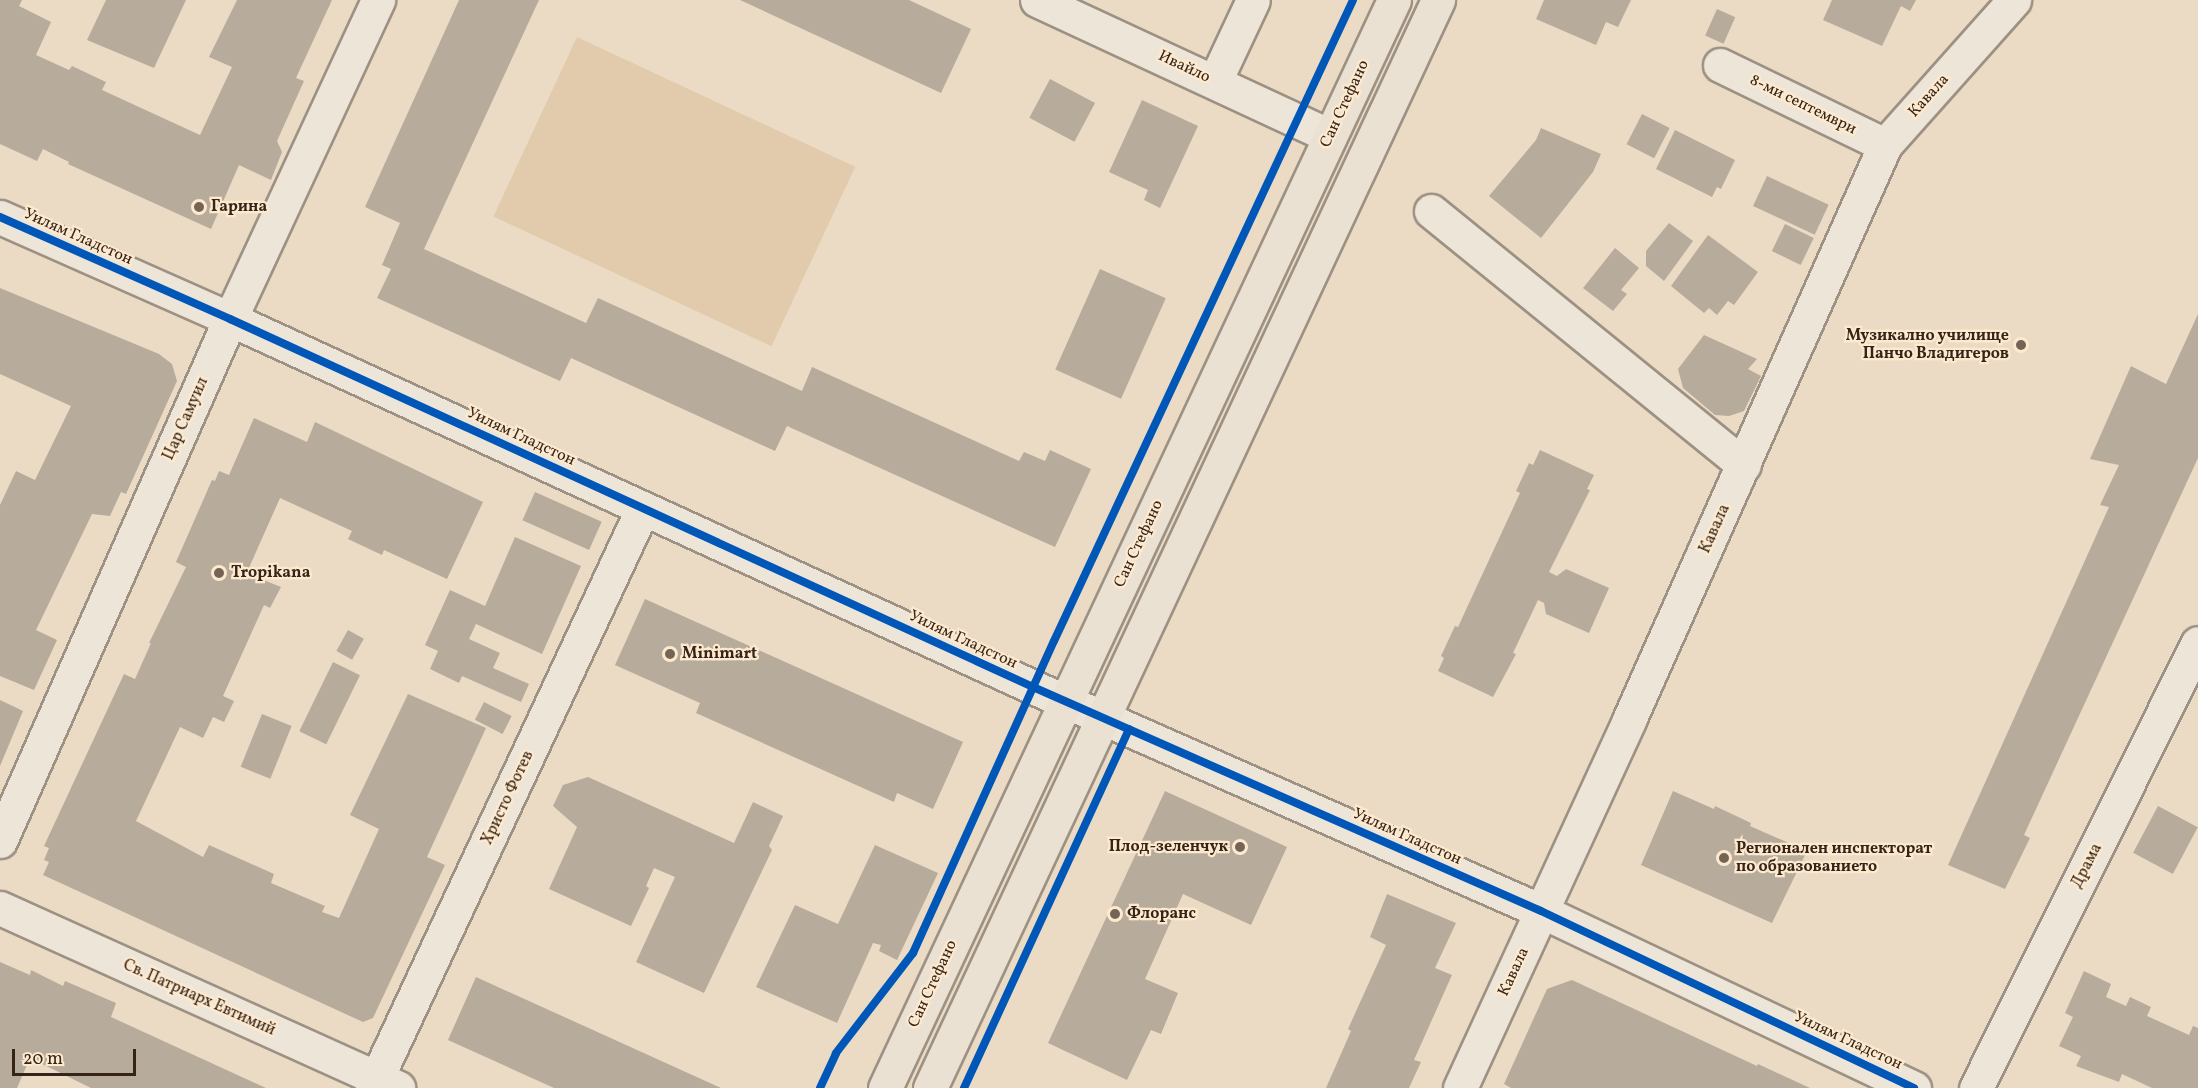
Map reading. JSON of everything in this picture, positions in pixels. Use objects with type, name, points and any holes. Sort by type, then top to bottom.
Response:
[{"type":"main road","name":"Сан Стефано","points":[[885,1088],[1394,0]]},
{"type":"main road","points":[[930,1088],[1438,0]]},
{"type":"street","name":"Цар Самуил","points":[[0,841],[230,319],[378,0]]},
{"type":"street","name":"Ивайло","points":[[1037,0],[1330,136]]},
{"type":"street","points":[[1215,81],[1253,0]]},
{"type":"street","name":"Кавала","points":[[1460,1088],[1744,465],[1886,145],[2014,0]]},
{"type":"street","name":"8-ми септември","points":[[1720,65],[1886,145]]},
{"type":"street","points":[[1431,211],[1744,465]]},
{"type":"street","name":"Уилям Гладстон","points":[[0,217],[230,319],[1022,682],[1065,699],[1541,911],[1914,1088]]},
{"type":"street","name":"Христо Фотев","points":[[382,1085],[643,508]]},
{"type":"street","name":"Драма","points":[[1976,1088],[2198,643]]},
{"type":"street","name":"Св. Патриарх Евтимий","points":[[0,908],[382,1085]]},
{"type":"shaded area","points":[[577,37],[855,167],[772,346],[493,216]]},
{"type":"building","points":[[0,0],[22,0],[19,6],[51,22],[36,55],[69,70],[72,66],[106,82],[102,90],[200,135],[232,67],[209,57],[237,0],[332,0],[296,78],[304,81],[277,141],[282,152],[271,180],[239,165],[211,229],[68,164],[69,162],[43,149],[37,161],[0,144]]},
{"type":"building","points":[[106,0],[186,0],[154,68],[87,40]]},
{"type":"building","points":[[459,0],[539,0],[424,249],[586,323],[598,298],[802,391],[812,367],[1019,461],[1024,452],[1045,461],[1050,450],[1091,469],[1055,547],[787,426],[775,451],[571,358],[560,381],[377,298],[391,269],[382,265],[400,223],[365,207]]},
{"type":"building","points":[[740,0],[909,0],[971,29],[941,93]]},
{"type":"building","points":[[1544,0],[1631,0],[1618,27],[1606,22],[1596,45],[1536,19]]},
{"type":"building","points":[[1832,0],[1916,0],[1910,11],[1901,6],[1882,46],[1823,20]]},
{"type":"building","points":[[1717,9],[1735,17],[1723,44],[1705,35]]},
{"type":"building","points":[[1050,79],[1095,103],[1074,142],[1029,118]]},
{"type":"building","points":[[1142,100],[1198,126],[1160,208],[1144,200],[1148,190],[1109,172]]},
{"type":"building","points":[[1642,114],[1670,128],[1654,158],[1627,144]]},
{"type":"building","points":[[1541,128],[1601,154],[1593,172],[1541,238],[1489,196],[1536,140]]},
{"type":"building","points":[[1675,130],[1735,160],[1721,189],[1717,187],[1712,197],[1656,169]]},
{"type":"building","points":[[1767,176],[1829,205],[1815,235],[1753,206]]},
{"type":"building","points":[[1669,223],[1693,241],[1664,281],[1646,266],[1646,251]]},
{"type":"building","points":[[1785,224],[1814,238],[1801,265],[1772,251]]},
{"type":"building","points":[[1708,235],[1758,272],[1734,305],[1728,301],[1717,315],[1709,308],[1704,313],[1671,286]]},
{"type":"building","points":[[1615,248],[1639,268],[1621,290],[1627,294],[1613,311],[1583,288]]},
{"type":"building","points":[[1100,269],[1166,298],[1121,399],[1055,369]]},
{"type":"building","points":[[0,288],[159,354],[172,364],[177,381],[126,494],[121,492],[110,516],[92,514],[36,630],[57,640],[34,690],[0,676],[0,505],[16,471],[35,480],[71,406],[0,374]]},
{"type":"building","points":[[2198,314],[2198,458],[2024,835],[2030,838],[2005,889],[1948,865],[2109,507],[2100,505],[2119,465],[2090,459],[2131,366],[2166,384]]},
{"type":"building","points":[[1704,335],[1757,359],[1748,369],[1761,376],[1744,411],[1729,416],[1715,415],[1683,388],[1678,369]]},
{"type":"building","points":[[254,418],[307,442],[315,422],[483,502],[447,579],[384,550],[382,555],[348,539],[352,531],[280,498],[248,570],[251,575],[281,587],[270,608],[264,605],[223,696],[234,701],[224,722],[213,717],[203,738],[180,727],[136,821],[203,857],[209,845],[274,874],[271,883],[325,906],[322,912],[339,918],[379,829],[350,815],[408,694],[486,728],[427,857],[445,865],[373,1018],[363,1022],[43,875],[49,862],[44,860],[49,848],[44,846],[124,674],[135,679],[151,643],[149,643],[186,567],[176,562],[212,480],[215,481],[219,471],[229,475]]},
{"type":"building","points":[[1540,450],[1594,475],[1587,489],[1590,490],[1549,572],[1557,576],[1566,569],[1609,588],[1589,633],[1546,614],[1544,603],[1538,600],[1513,653],[1516,654],[1493,697],[1438,671],[1444,658],[1441,656],[1455,626],[1458,627],[1520,493],[1516,491],[1529,463],[1533,465]]},
{"type":"building","points":[[535,492],[602,522],[589,550],[522,520]]},
{"type":"building","points":[[515,537],[581,566],[542,654],[476,624],[469,639],[500,653],[493,668],[529,684],[521,702],[462,676],[459,683],[430,669],[438,651],[425,645],[450,590],[485,606]]},
{"type":"building","points":[[645,599],[963,742],[933,809],[897,793],[894,802],[696,713],[700,703],[615,665]]},
{"type":"building","points":[[348,630],[364,639],[352,660],[336,651]]},
{"type":"building","points":[[333,662],[360,675],[326,744],[299,731]]},
{"type":"building","points":[[0,700],[23,711],[0,766]]},
{"type":"building","points":[[484,702],[512,716],[503,734],[475,720]]},
{"type":"building","points":[[262,714],[292,726],[270,779],[241,767]]},
{"type":"building","points":[[588,777],[734,843],[753,802],[783,816],[769,846],[772,850],[704,993],[636,962],[675,877],[654,868],[646,886],[649,888],[631,926],[549,889],[577,827],[553,806],[563,785]]},
{"type":"building","points":[[1165,791],[1287,847],[1251,925],[1183,894],[1145,979],[1178,993],[1161,1034],[1151,1030],[1127,1080],[1048,1043]]},
{"type":"building","name":"Регионален инспекторат по образованието","points":[[1673,791],[1714,809],[1715,806],[1751,823],[1750,826],[1807,851],[1772,923],[1641,865]]},
{"type":"building","points":[[2158,806],[2198,827],[2173,874],[2133,853]]},
{"type":"building","points":[[875,845],[938,873],[897,960],[879,951],[881,945],[873,943],[837,1023],[756,987],[795,905],[838,924]]},
{"type":"building","points":[[1387,894],[1456,923],[1435,968],[1452,975],[1414,1060],[1421,1062],[1409,1088],[1326,1088],[1351,1031],[1348,1029],[1386,945],[1370,937]]},
{"type":"building","points":[[0,962],[30,975],[31,970],[63,986],[65,981],[116,1003],[111,1017],[266,1088],[91,1088],[30,1058],[17,1088],[0,1088]]},
{"type":"building","points":[[2084,971],[2111,984],[2106,997],[2126,1006],[2130,997],[2151,1007],[2147,1016],[2189,1035],[2193,1026],[2198,1028],[2198,1088],[2152,1088],[2122,1074],[2119,1082],[2076,1066],[2081,1056],[2059,1046],[2073,1017],[2065,1013]]},
{"type":"building","points":[[476,977],[721,1088],[554,1088],[448,1040]]},
{"type":"building","points":[[1572,980],[1757,1066],[1758,1064],[1810,1088],[1511,1088],[1504,1084],[1547,989]]},
{"type":"cycle path","points":[[820,1088],[836,1053],[913,953],[1054,641],[1353,0]]},
{"type":"cycle path","points":[[0,217],[230,319],[1033,687],[1541,911],[1914,1088]]},
{"type":"cycle path","points":[[964,1088],[1129,729]]},
{"type":"place","name":"Гарина","points":[[199,207]]},
{"type":"place","name":"Музикално училище Панчо Владигеров","points":[[2021,345]]},
{"type":"place","name":"Tropikana","points":[[219,573]]},
{"type":"place","name":"Minimart","points":[[670,654]]},
{"type":"place","name":"Плод-зеленчук","points":[[1240,847]]},
{"type":"place","name":"Регионален инспекторат по образованието","points":[[1724,858]]},
{"type":"place","name":"Флоранс","points":[[1115,914]]}]
